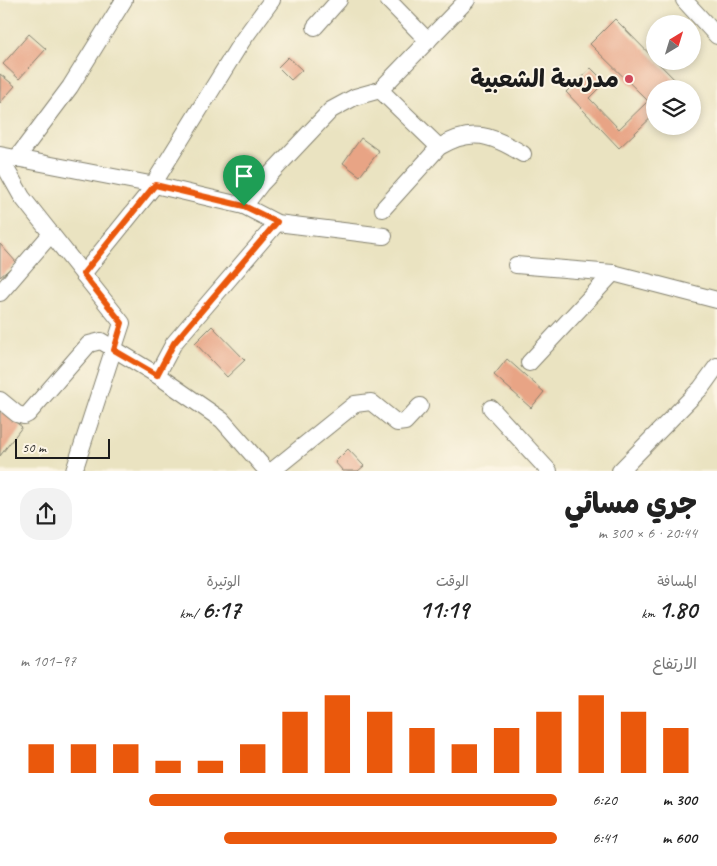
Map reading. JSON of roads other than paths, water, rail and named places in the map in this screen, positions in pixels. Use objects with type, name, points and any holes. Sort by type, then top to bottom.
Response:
[{"type":"street","points":[[5,157],[70,87],[124,0]]},
{"type":"street","points":[[83,274],[155,185],[157,178],[242,41],[272,0]]},
{"type":"street","points":[[315,27],[339,0]]},
{"type":"street","points":[[388,0],[428,41]]},
{"type":"street","points":[[244,206],[261,184],[331,110],[355,97],[380,90],[467,0]]},
{"type":"street","points":[[684,0],[701,6],[717,36]]},
{"type":"street","points":[[380,90],[439,147]]},
{"type":"street","points":[[383,209],[439,147],[469,135],[486,136],[505,143],[523,154]]},
{"type":"street","points":[[5,157],[155,185],[244,206],[277,222],[384,236]]},
{"type":"street","points":[[5,157],[22,198],[122,323],[74,471]]},
{"type":"street","points":[[157,375],[180,336],[277,222]]},
{"type":"street","points":[[0,293],[51,234]]},
{"type":"street","points":[[516,265],[613,273],[717,300]]},
{"type":"street","points":[[529,363],[613,273]]},
{"type":"street","points":[[0,400],[17,414],[24,416],[28,414],[89,344],[101,342],[157,375],[222,420],[267,471]]},
{"type":"street","points":[[620,471],[702,388],[717,366]]},
{"type":"street","points":[[272,471],[355,404],[371,402],[397,423],[405,422],[420,406]]},
{"type":"street","points":[[490,408],[549,471]]},
{"type":"place","name":"مدرسة الشعبية","points":[[629,79]]}]
